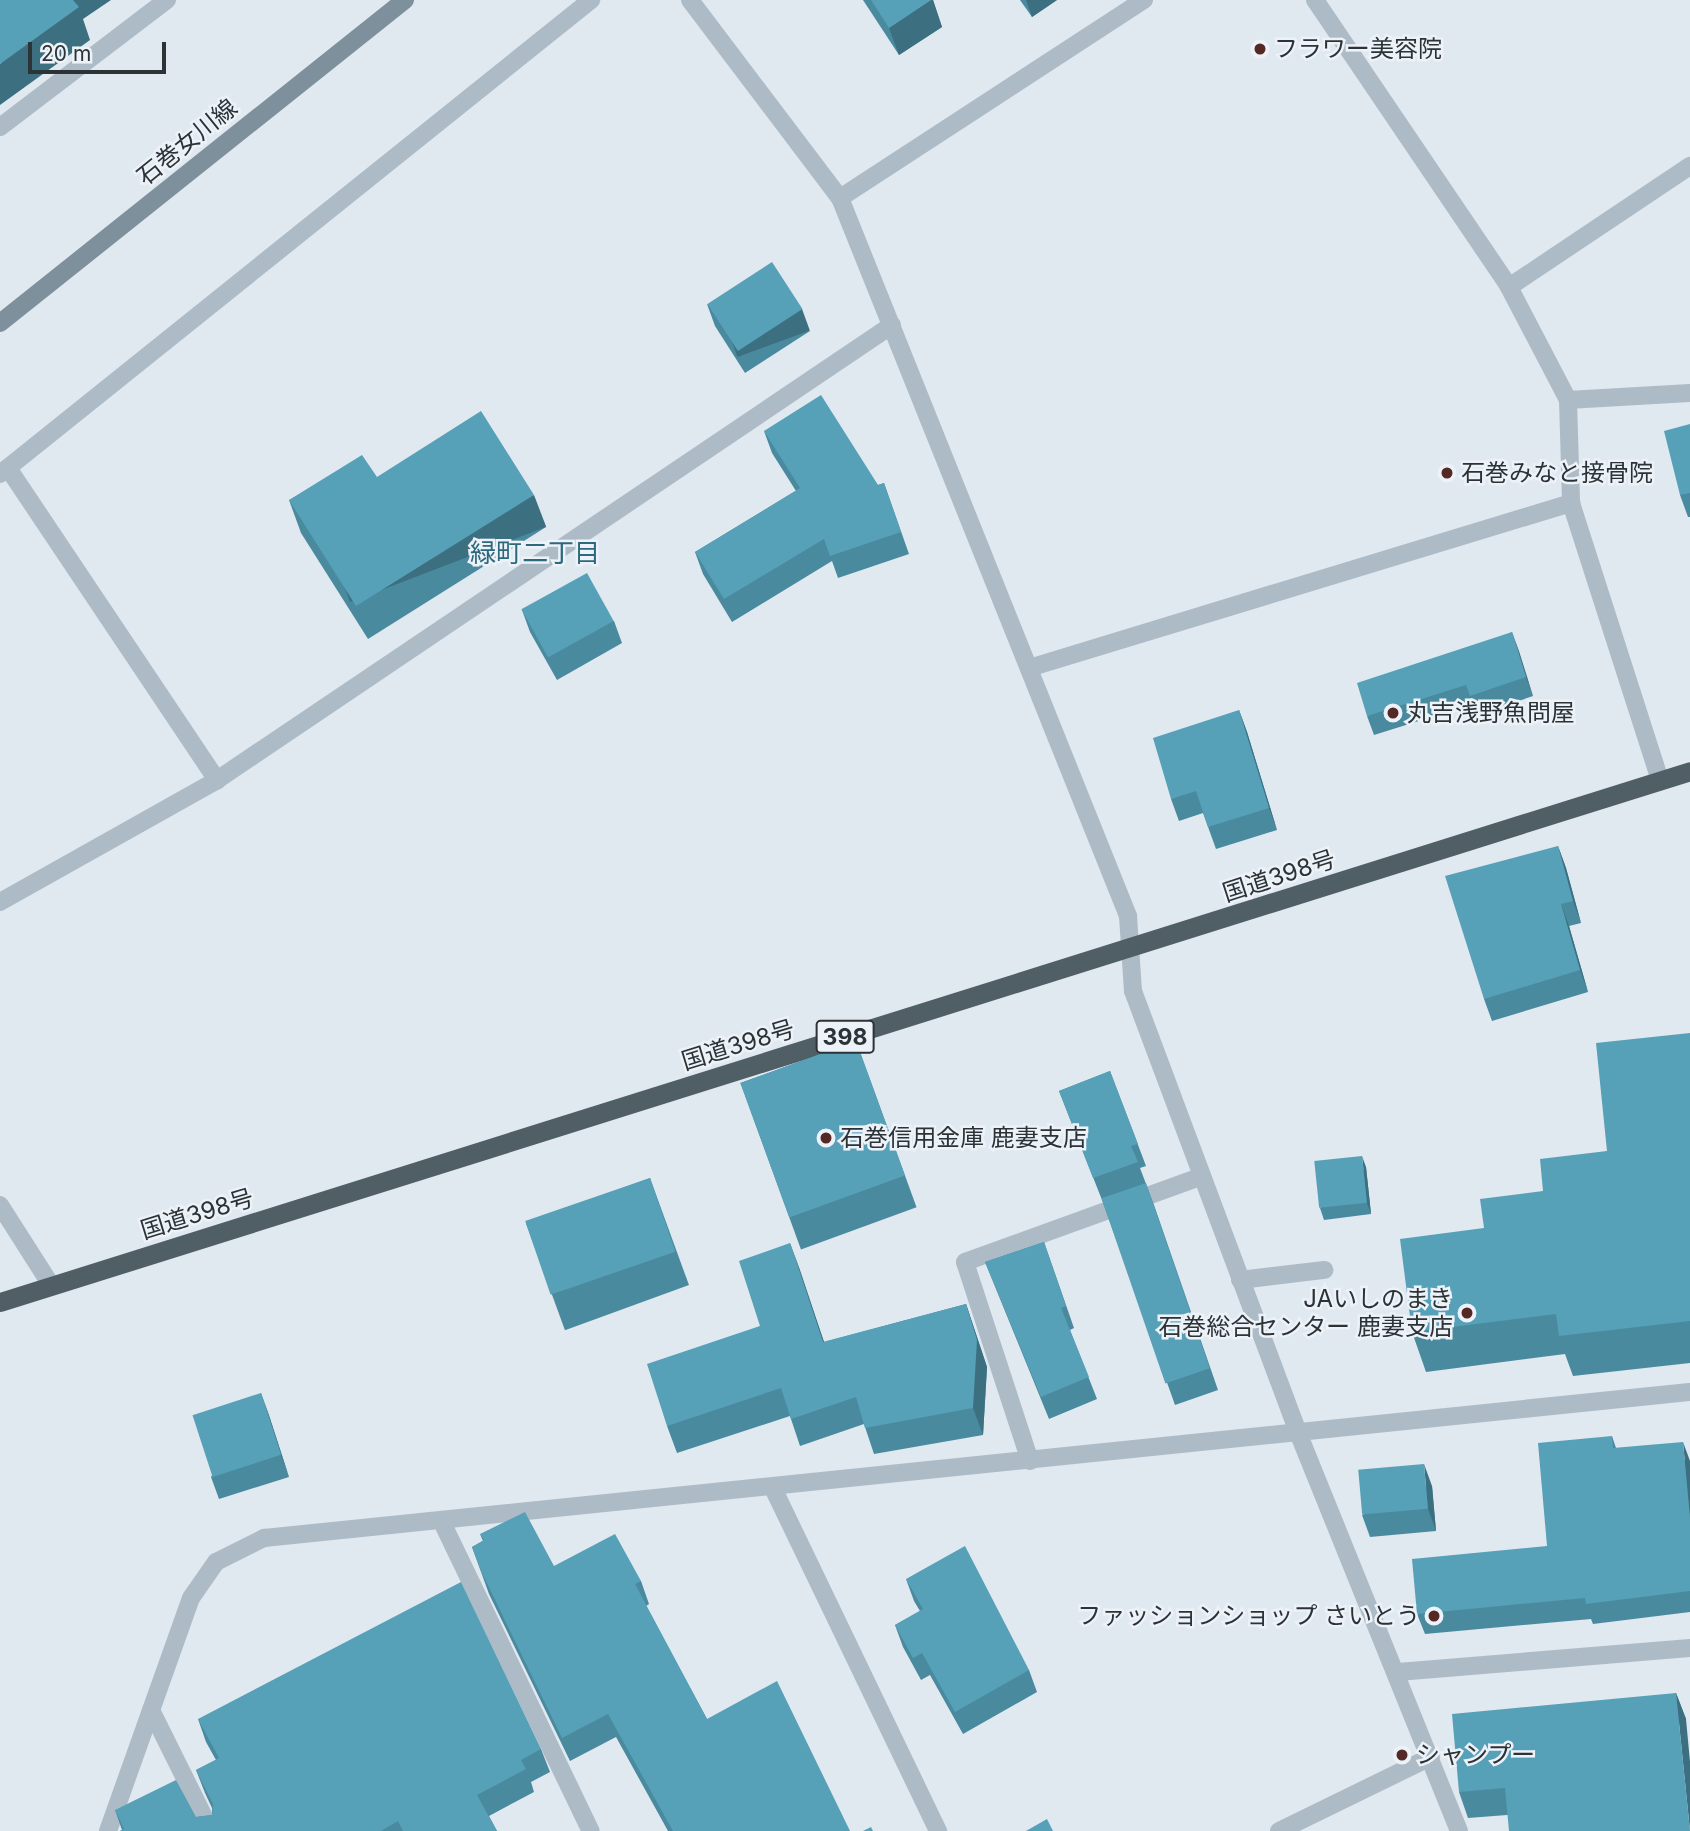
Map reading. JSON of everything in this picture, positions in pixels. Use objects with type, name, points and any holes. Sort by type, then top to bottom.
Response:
[{"type":"highway","name":"国道398号","points":[[0,1302],[1690,771]]},
{"type":"main road","name":"石巻女川線","points":[[0,323],[405,0]]},
{"type":"street","points":[[0,127],[167,0]]},
{"type":"street","points":[[217,780],[4,471],[591,0]]},
{"type":"street","points":[[690,0],[841,198],[1128,916],[1134,947],[1133,991],[1299,1435],[1398,1672],[1459,1831]]},
{"type":"street","points":[[841,198],[1144,0]]},
{"type":"street","points":[[1315,0],[1509,286],[1568,400],[1571,503],[1660,780]]},
{"type":"street","points":[[1509,286],[1690,166]]},
{"type":"street","points":[[0,902],[217,780],[892,326]]},
{"type":"street","points":[[1568,400],[1690,393]]},
{"type":"street","points":[[1028,668],[1571,503]]},
{"type":"street","points":[[1030,1461],[965,1262],[1202,1177]]},
{"type":"street","points":[[0,1205],[51,1285]]},
{"type":"street","points":[[1240,1280],[1324,1269]]},
{"type":"street","points":[[108,1831],[191,1598],[216,1562],[264,1538],[1299,1435],[1690,1392]]},
{"type":"street","points":[[773,1488],[939,1831]]},
{"type":"street","points":[[441,1520],[591,1831]]},
{"type":"street","points":[[1398,1672],[1690,1648]]},
{"type":"street","points":[[151,1710],[211,1831]]},
{"type":"street","points":[[1279,1831],[1431,1757]]},
{"type":"building","points":[[0,0],[73,0],[79,7],[0,64]]},
{"type":"building","points":[[871,0],[931,0],[889,28]]},
{"type":"building","points":[[772,262],[802,309],[738,351],[707,304]]},
{"type":"building","points":[[821,395],[878,485],[884,483],[901,532],[830,556],[824,539],[724,599],[695,552],[800,488],[764,431]]},
{"type":"building","points":[[481,411],[534,495],[356,606],[289,500],[362,455],[377,477]]},
{"type":"building","points":[[1690,424],[1690,493],[1680,495],[1664,431]]},
{"type":"building","points":[[587,573],[614,621],[548,657],[521,609]]},
{"type":"building","points":[[1512,632],[1526,677],[1470,696],[1466,685],[1367,716],[1357,683]]},
{"type":"building","points":[[1239,710],[1269,808],[1208,827],[1196,791],[1171,799],[1153,738]]},
{"type":"building","points":[[1558,846],[1573,901],[1561,904],[1580,970],[1484,999],[1445,876]]},
{"type":"building","points":[[1690,1033],[1690,1321],[1559,1336],[1556,1314],[1412,1332],[1400,1239],[1484,1228],[1480,1199],[1543,1191],[1540,1159],[1607,1151],[1596,1043]]},
{"type":"building","points":[[856,1041],[905,1175],[789,1217],[740,1083]]},
{"type":"building","points":[[1110,1071],[1138,1144],[1131,1146],[1138,1162],[1093,1178],[1059,1091]]},
{"type":"building","points":[[1362,1156],[1367,1203],[1319,1208],[1314,1161]]},
{"type":"building","points":[[650,1178],[675,1252],[551,1295],[525,1221]]},
{"type":"building","points":[[1146,1183],[1210,1368],[1165,1384],[1102,1198]]},
{"type":"building","points":[[1044,1242],[1066,1306],[1061,1308],[1089,1377],[1041,1397],[985,1262]]},
{"type":"building","points":[[790,1243],[823,1342],[966,1304],[977,1340],[973,1408],[865,1428],[856,1397],[791,1419],[781,1388],[667,1426],[647,1364],[760,1326],[739,1261]]},
{"type":"building","points":[[261,1393],[281,1455],[213,1477],[193,1415]]},
{"type":"building","points":[[1612,1436],[1613,1448],[1683,1442],[1690,1518],[1690,1591],[1586,1604],[1585,1598],[1417,1614],[1412,1559],[1547,1546],[1538,1443]]},
{"type":"building","points":[[1424,1464],[1428,1509],[1362,1515],[1358,1470]]},
{"type":"building","points":[[525,1512],[554,1566],[615,1534],[641,1581],[635,1584],[707,1719],[777,1681],[850,1831],[673,1831],[608,1714],[562,1738],[472,1547],[484,1540],[480,1534]]},
{"type":"building","points":[[965,1546],[1029,1670],[955,1712],[922,1653],[913,1658],[895,1625],[923,1609],[906,1579]]},
{"type":"building","points":[[461,1582],[541,1749],[521,1760],[526,1769],[477,1795],[497,1831],[403,1831],[398,1821],[381,1831],[120,1831],[124,1829],[115,1810],[176,1780],[196,1817],[212,1815],[213,1804],[196,1770],[219,1758],[198,1719]]},
{"type":"building","points":[[1676,1693],[1690,1831],[1509,1831],[1505,1788],[1459,1792],[1452,1714]]},
{"type":"building","points":[[1047,1819],[1053,1831],[1026,1831]]},
{"type":"place","name":"フラワー美容院","points":[[1260,49]]},
{"type":"place","name":"石巻みなと接骨院","points":[[1447,473]]},
{"type":"place","name":"丸吉浅野魚問屋","points":[[1393,713]]},
{"type":"place","name":"石巻信用金庫 鹿妻支店","points":[[826,1138]]},
{"type":"place","name":"JAいしのまき 石巻総合センター 鹿妻支店","points":[[1467,1313]]},
{"type":"place","name":"ファッションショップ さいとう","points":[[1434,1616]]},
{"type":"place","name":"シャンプー","points":[[1402,1755]]},
{"type":"district","name":"緑町二丁目","points":[[535,553]]}]
